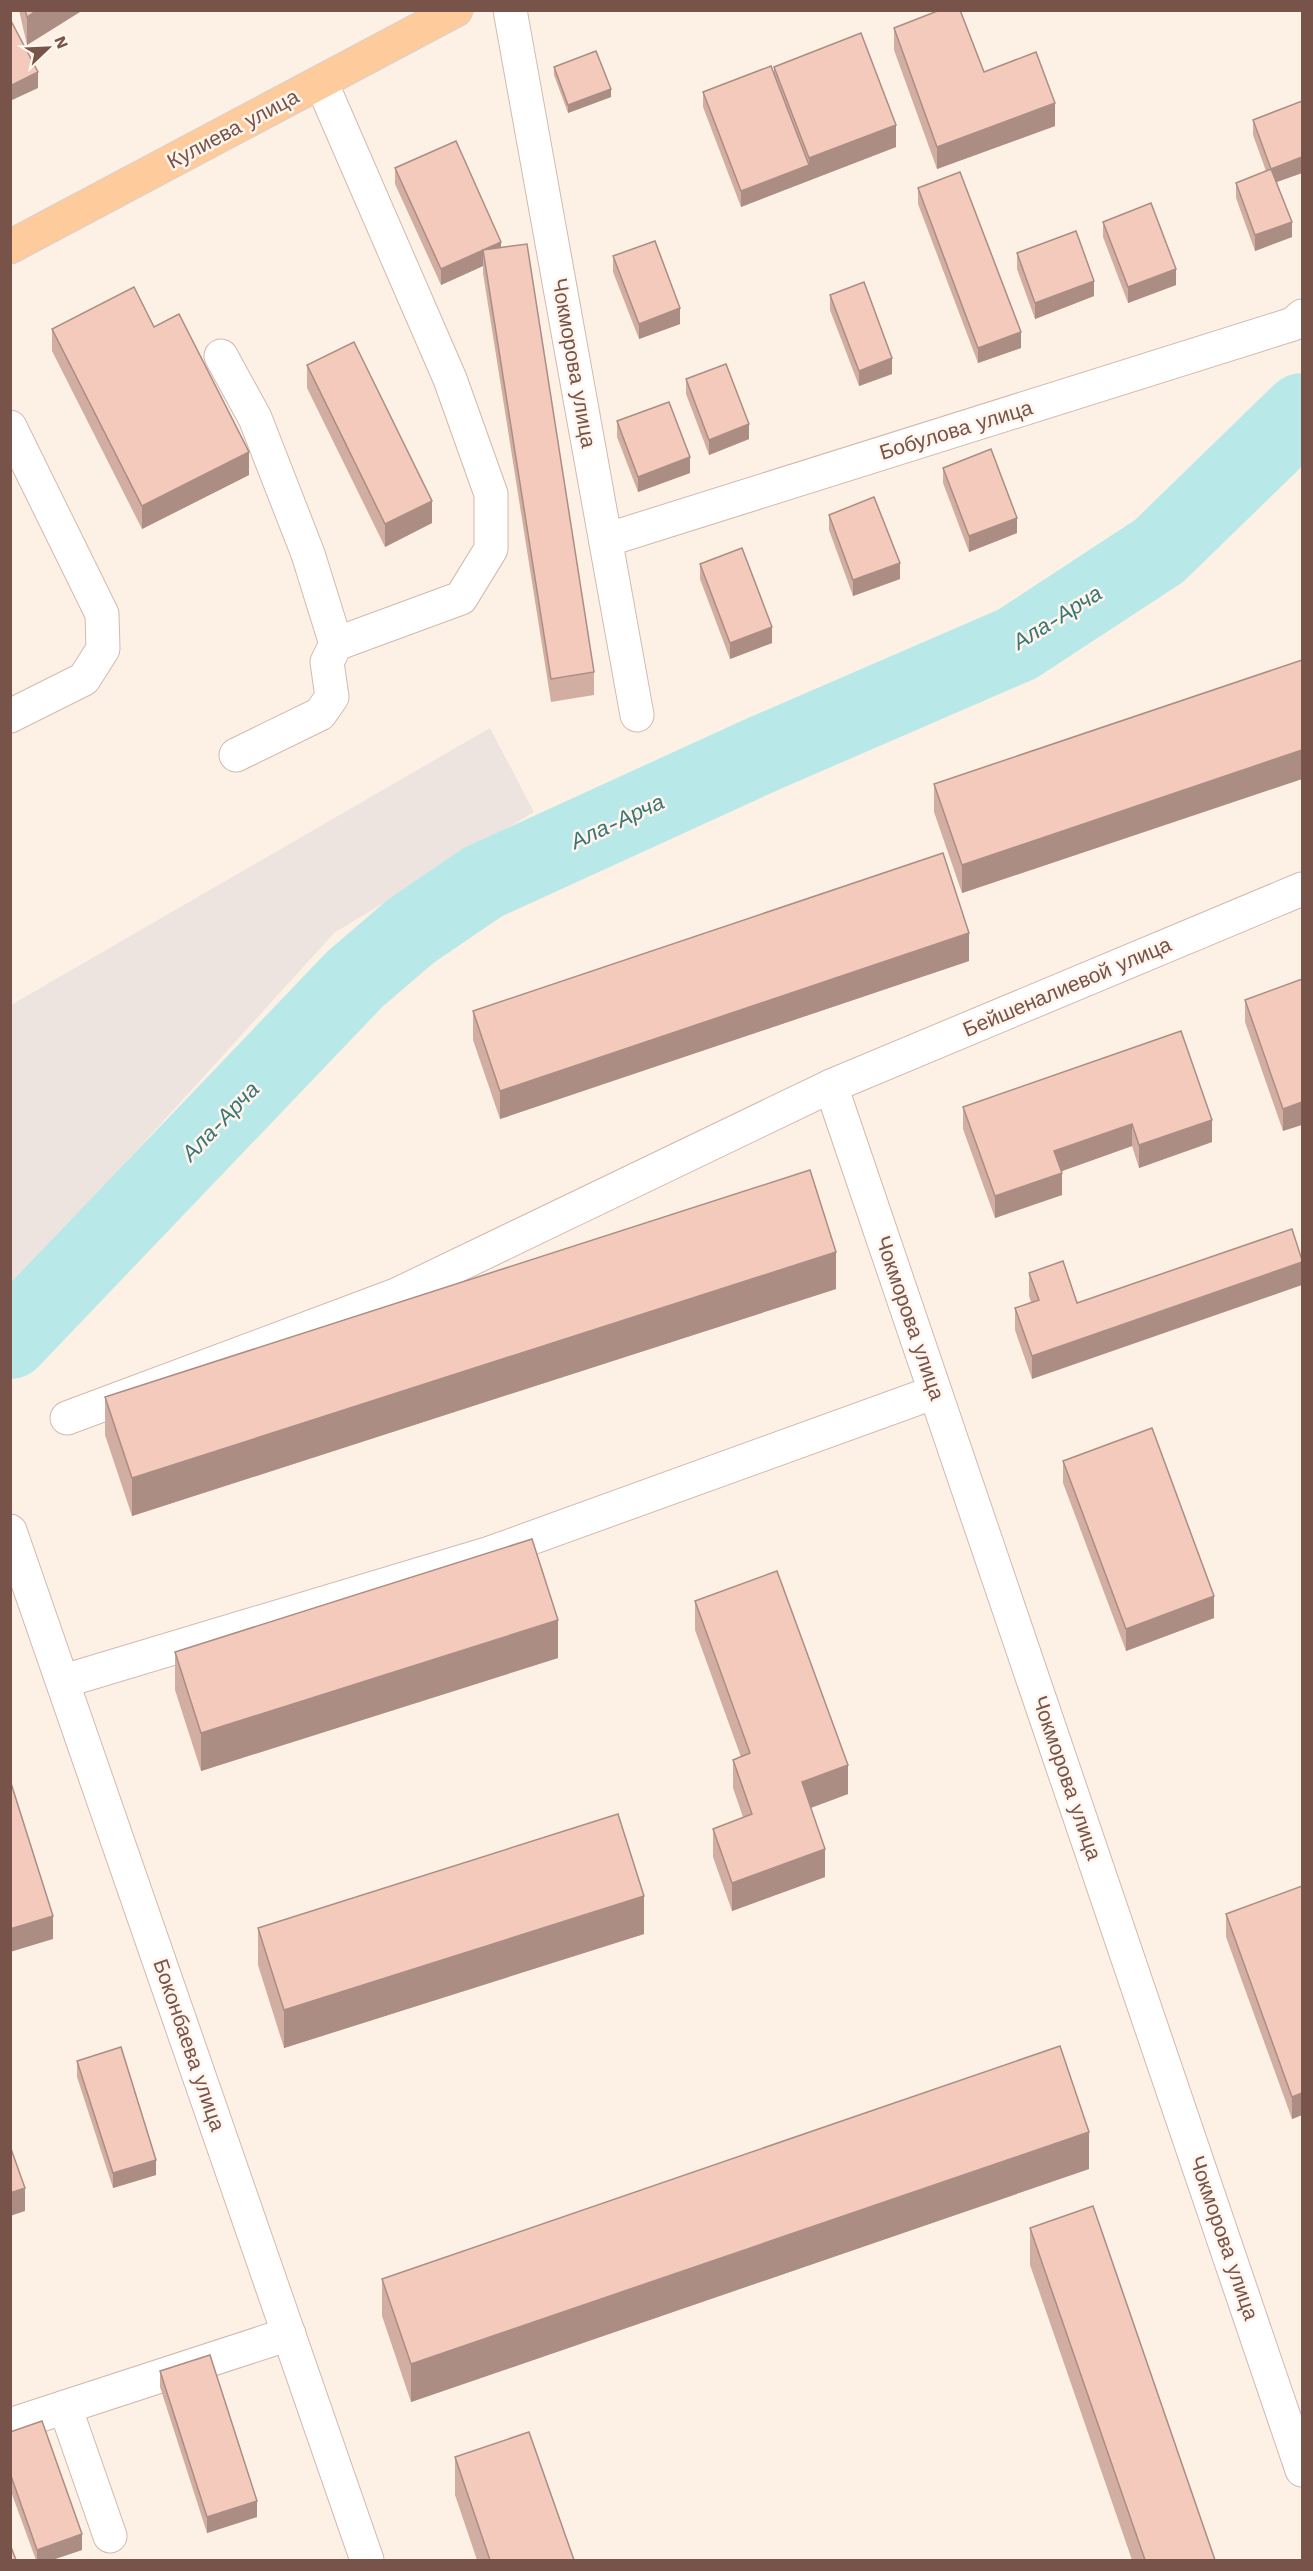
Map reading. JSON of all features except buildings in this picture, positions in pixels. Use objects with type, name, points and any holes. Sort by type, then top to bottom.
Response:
[{"type":"main road","name":"Кулиева улица","points":[[10,247],[456,10]]},
{"type":"street","name":"Чокморова улица","points":[[510,10],[637,715]]},
{"type":"street","points":[[236,755],[320,714],[332,697],[327,662],[336,644],[461,598],[491,549],[491,494],[450,379],[321,82]]},
{"type":"street","name":"Бобулова улица","points":[[606,540],[1293,324],[1302,316]]},
{"type":"street","points":[[221,356],[255,418],[308,554],[336,644]]},
{"type":"street","points":[[10,427],[102,614],[103,649],[84,679],[10,716]]},
{"type":"street","name":"Бейшеналиевой улица","points":[[67,1418],[396,1295],[831,1086],[1302,889]]},
{"type":"street","name":"Чокморова улица","points":[[831,1086],[1302,2470]]},
{"type":"street","points":[[64,1681],[490,1553],[935,1392]]},
{"type":"street","name":"Боконбаева улица","points":[[10,1531],[64,1681],[367,2560]]},
{"type":"street","points":[[10,2425],[289,2334]]},
{"type":"street","points":[[65,2406],[110,2536]]},
{"type":"shaded area","points":[[490,728],[534,812],[334,933],[11,1289],[11,1005]]},
{"type":"waterway","name":"Ала-Арча","points":[[10,1340],[355,979],[411,931],[483,882],[763,754],[1017,644],[1159,551],[1302,412]]}]
